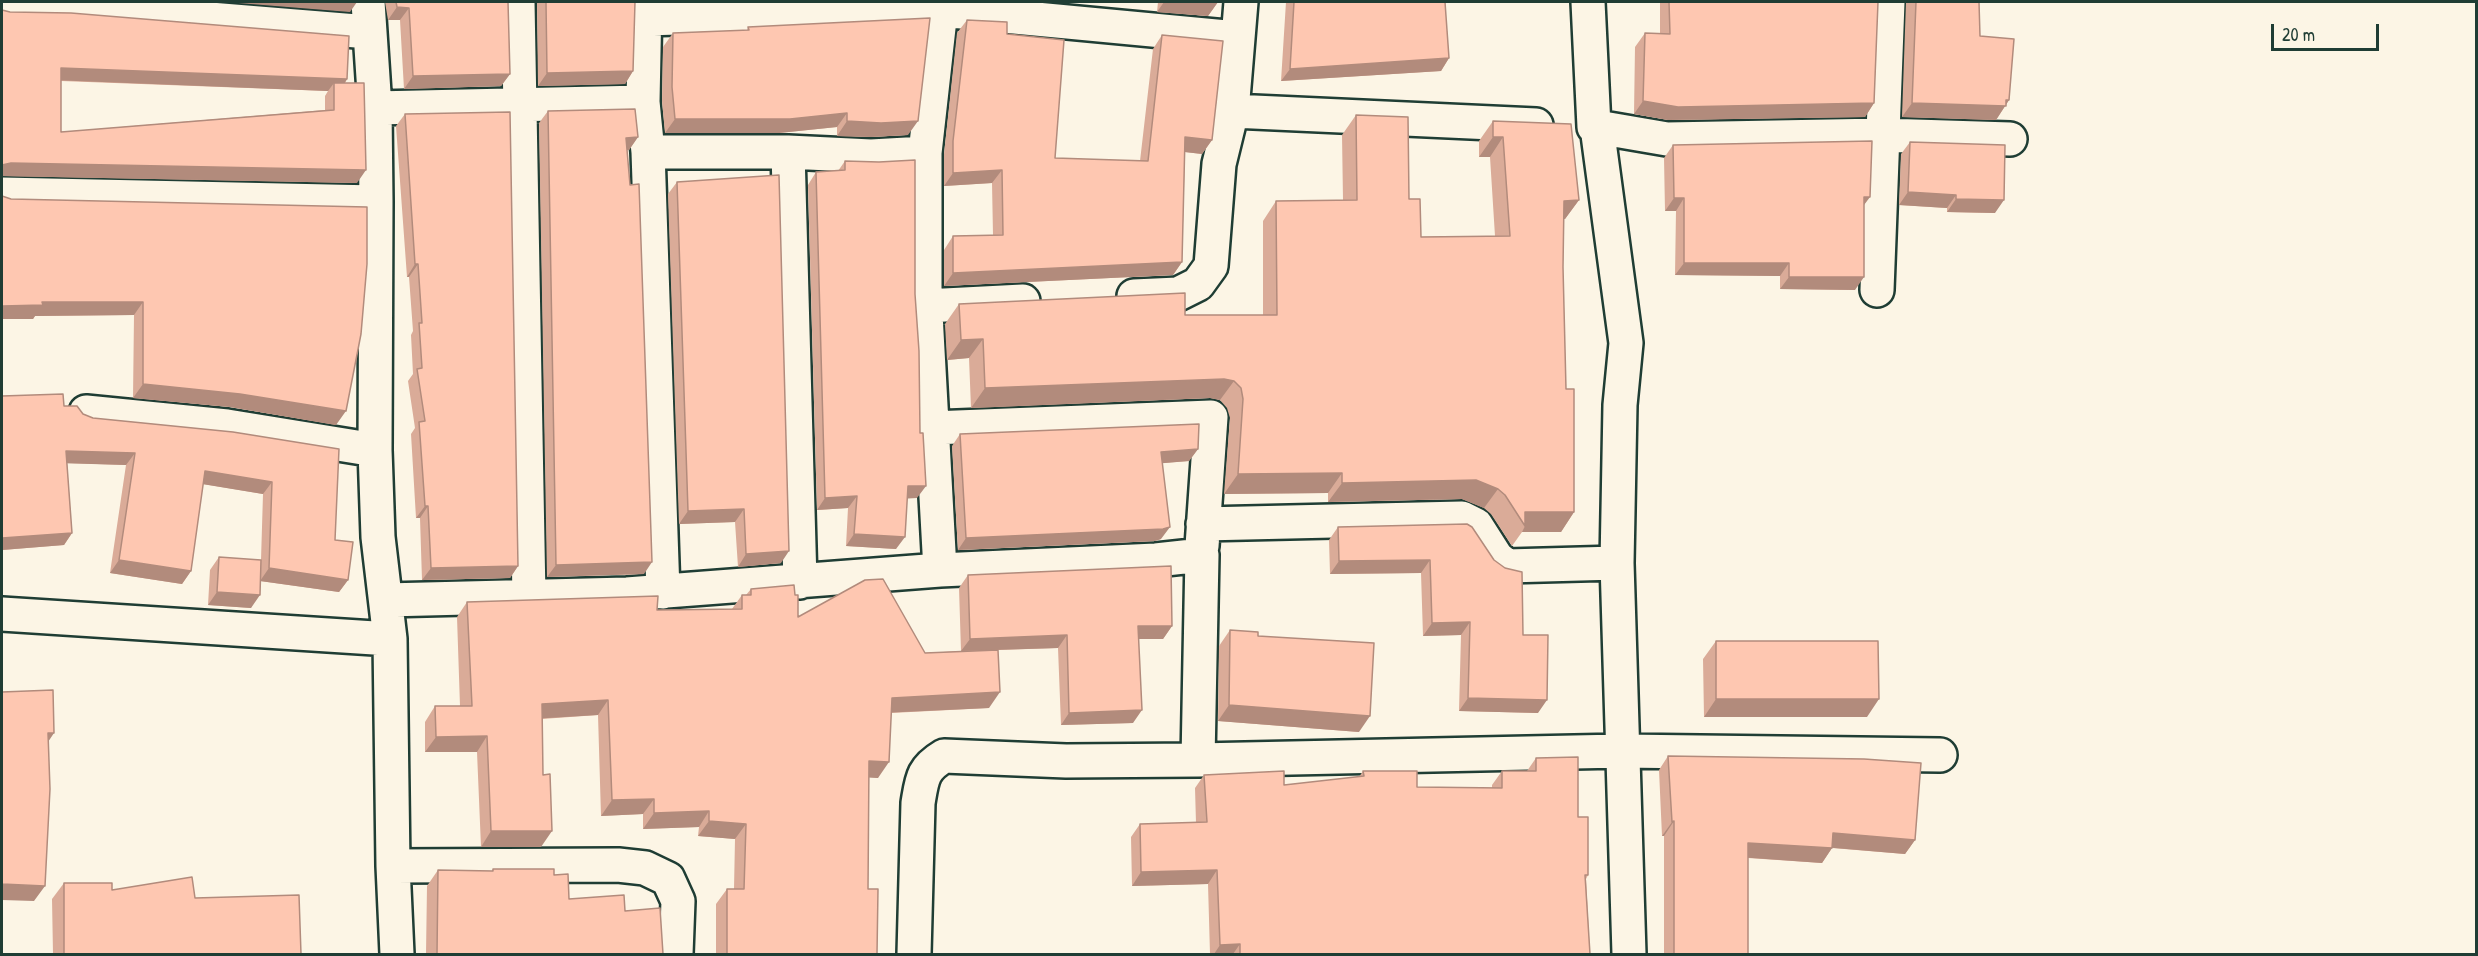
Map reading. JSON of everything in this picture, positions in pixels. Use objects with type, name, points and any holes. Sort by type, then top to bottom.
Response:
[{"type":"street","points":[[518,2],[529,597]]},
{"type":"street","points":[[1109,297],[1178,294],[1198,284],[1211,266],[1219,164],[1232,111],[1241,2]]},
{"type":"street","points":[[1588,2],[1596,127],[1626,343],[1620,405],[1617,563],[1629,954]]},
{"type":"street","points":[[1877,290],[1888,2]]},
{"type":"street","points":[[2,6],[58,4],[368,17],[375,108],[375,450],[378,537],[390,639],[393,866],[398,954]]},
{"type":"street","points":[[663,592],[648,152],[644,102],[645,10],[940,10],[1238,38]]},
{"type":"street","points":[[940,10],[926,153],[925,306],[940,570]]},
{"type":"street","points":[[375,108],[644,102]]},
{"type":"street","points":[[1232,111],[1596,127],[1667,139],[1883,135],[2010,139]]},
{"type":"street","points":[[648,152],[788,152],[871,156],[926,153]]},
{"type":"street","points":[[788,152],[800,582]]},
{"type":"street","points":[[2,194],[376,202]]},
{"type":"street","points":[[925,306],[1052,300]]},
{"type":"street","points":[[86,411],[258,430],[375,450]]},
{"type":"street","points":[[932,428],[1211,417],[1202,539],[1198,760]]},
{"type":"street","points":[[386,600],[663,592],[940,570],[1156,560],[1202,539],[1462,518],[1476,525],[1497,558],[1507,566],[1617,563]]},
{"type":"street","points":[[2,614],[390,639]]},
{"type":"street","points":[[914,954],[918,803],[922,778],[930,764],[944,756],[1066,761],[1621,751],[1940,755]]},
{"type":"street","points":[[393,866],[618,865],[645,868],[668,879],[678,901],[676,954]]},
{"type":"building","points":[[396,2],[508,2],[510,74],[413,76],[409,8],[397,7]]},
{"type":"building","points":[[546,2],[635,2],[633,71],[547,73]]},
{"type":"building","points":[[1294,2],[1445,2],[1449,58],[1290,69]]},
{"type":"building","points":[[1669,2],[1878,2],[1874,103],[1678,107],[1643,101],[1645,33],[1670,34]]},
{"type":"building","points":[[1916,2],[1979,2],[1980,36],[2014,39],[2009,100],[2006,100],[2006,106],[1912,103]]},
{"type":"building","points":[[2,10],[71,13],[349,36],[347,79],[61,68],[61,132],[334,110],[334,83],[364,83],[366,170],[11,163],[2,165]]},
{"type":"building","points":[[930,18],[918,121],[881,123],[847,121],[847,113],[790,119],[675,119],[672,87],[673,33]]},
{"type":"building","points":[[967,20],[1007,22],[1007,34],[1064,40],[1055,158],[1148,161],[1162,35],[1223,41],[1212,140],[1185,137],[1182,262],[953,273],[953,236],[1003,235],[1002,170],[953,173],[953,141]]},
{"type":"building","points":[[635,109],[638,137],[626,138],[630,185],[639,184],[652,562],[556,565],[548,111]]},
{"type":"building","points":[[510,112],[518,566],[431,568],[428,506],[425,506],[419,422],[425,421],[417,369],[422,368],[419,323],[422,323],[418,264],[415,264],[405,114]]},
{"type":"building","points":[[1356,115],[1408,117],[1409,199],[1420,199],[1421,237],[1510,236],[1503,137],[1493,137],[1493,121],[1571,124],[1579,200],[1564,201],[1563,267],[1566,389],[1574,389],[1574,512],[1525,512],[1525,526],[1505,495],[1498,489],[1476,480],[1342,483],[1342,473],[1238,474],[1243,399],[1241,388],[1234,381],[1224,379],[985,388],[983,339],[961,340],[959,304],[1185,293],[1185,315],[1277,315],[1276,201],[1357,200]]},
{"type":"building","points":[[1872,141],[1870,197],[1864,197],[1864,277],[1789,277],[1789,263],[1684,263],[1684,198],[1674,198],[1673,145]]},
{"type":"building","points":[[1910,142],[2005,145],[2004,200],[1956,199],[1956,195],[1908,192]]},
{"type":"building","points":[[915,160],[915,294],[919,351],[920,433],[923,433],[926,486],[908,486],[905,537],[854,534],[857,496],[825,498],[816,172],[845,170],[845,161]]},
{"type":"building","points":[[779,175],[789,551],[746,554],[744,509],[688,511],[677,182]]},
{"type":"building","points":[[2,196],[11,199],[367,207],[367,264],[361,334],[346,411],[240,394],[143,384],[143,302],[42,302],[43,305],[2,306]]},
{"type":"building","points":[[63,394],[64,406],[77,406],[83,414],[93,418],[233,432],[339,449],[335,540],[353,542],[348,580],[269,568],[272,482],[205,471],[191,571],[119,560],[135,453],[66,451],[72,533],[2,538],[2,396]]},
{"type":"building","points":[[1199,424],[1198,449],[1161,452],[1170,527],[966,538],[960,434]]},
{"type":"building","points":[[1467,524],[1472,527],[1494,560],[1505,568],[1522,572],[1523,635],[1548,635],[1547,700],[1468,698],[1470,622],[1432,623],[1430,560],[1339,561],[1338,527]]},
{"type":"building","points":[[219,557],[261,560],[260,595],[217,592]]},
{"type":"building","points":[[1171,566],[1172,626],[1138,626],[1142,710],[1069,713],[1067,635],[970,639],[968,575]]},
{"type":"building","points":[[883,579],[925,653],[998,650],[1000,692],[892,698],[889,762],[869,761],[868,889],[878,889],[877,954],[727,954],[727,889],[744,889],[746,824],[709,821],[709,811],[654,813],[654,799],[612,800],[608,700],[542,704],[543,775],[550,774],[552,831],[491,831],[487,736],[436,737],[435,706],[472,706],[467,602],[658,596],[657,610],[742,609],[742,595],[751,595],[751,589],[794,585],[795,595],[798,595],[798,617],[865,580]]},
{"type":"building","points":[[1230,630],[1258,632],[1258,636],[1374,643],[1370,716],[1229,705]]},
{"type":"building","points":[[1716,641],[1878,641],[1879,699],[1716,699]]},
{"type":"building","points":[[53,690],[54,733],[48,733],[50,789],[45,886],[2,884],[2,692]]},
{"type":"building","points":[[1668,756],[1864,759],[1921,763],[1915,840],[1833,833],[1832,848],[1748,843],[1748,954],[1674,954],[1674,821],[1672,822]]},
{"type":"building","points":[[1578,757],[1578,817],[1588,817],[1588,875],[1585,875],[1590,954],[1240,954],[1240,944],[1220,945],[1217,870],[1141,872],[1140,824],[1207,822],[1204,775],[1284,771],[1284,785],[1364,776],[1363,771],[1417,771],[1417,787],[1502,788],[1502,771],[1536,771],[1536,758]]},
{"type":"building","points":[[493,869],[554,869],[554,875],[568,874],[569,899],[624,895],[625,911],[660,908],[663,954],[437,954],[438,870],[493,871]]},
{"type":"building","points":[[192,877],[195,898],[299,895],[301,954],[64,954],[64,883],[112,883],[112,890]]}]
